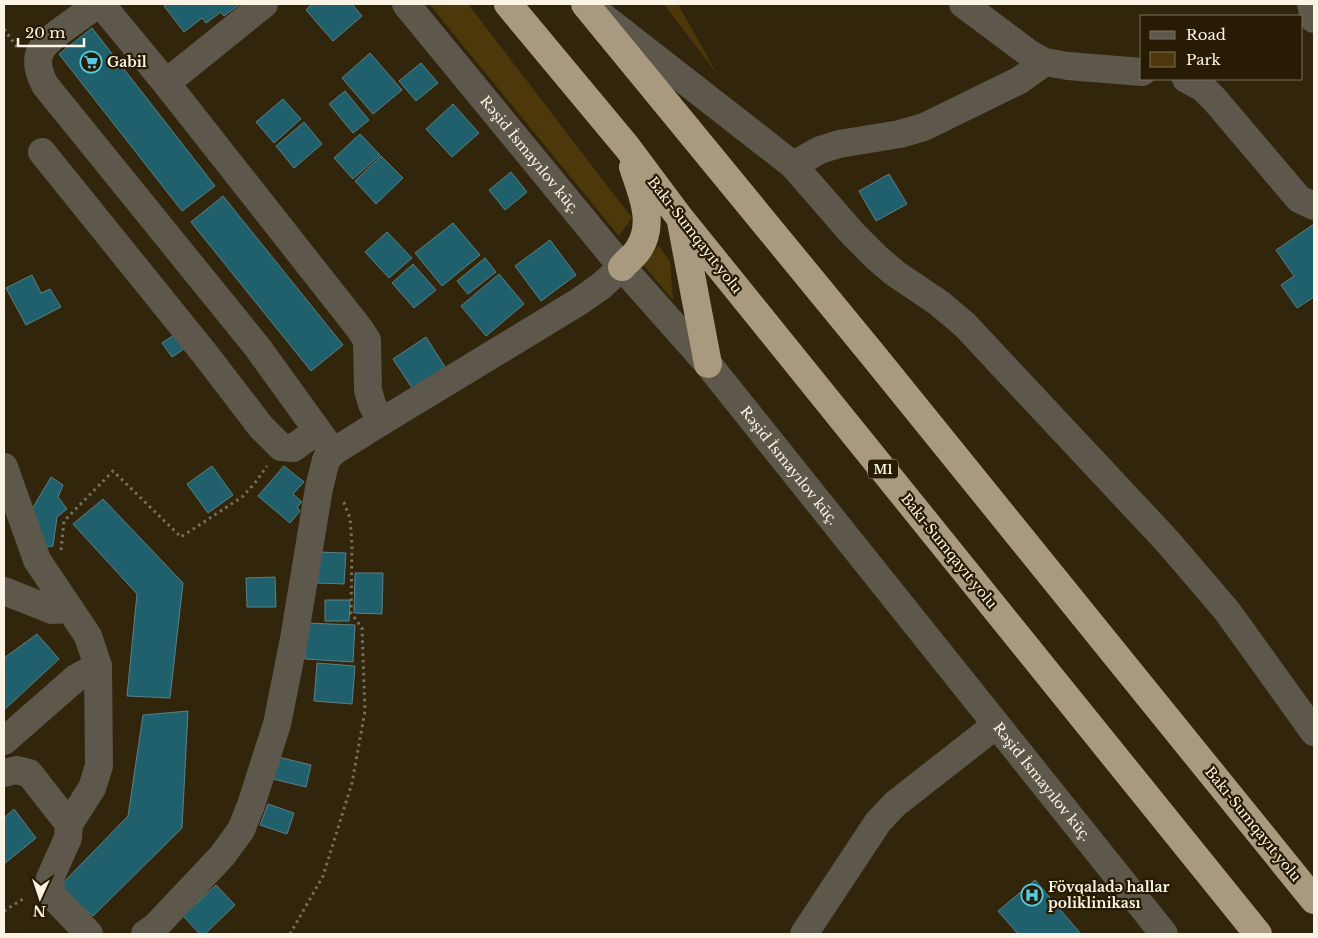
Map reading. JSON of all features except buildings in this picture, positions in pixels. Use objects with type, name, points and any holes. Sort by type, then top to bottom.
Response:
[{"type":"highway","name":"Bakı-Sumqayıt yolu","points":[[508,4],[627,147],[680,218],[1258,934]]},
{"type":"highway","name":"Bakı-Sumqayıt yolu","points":[[586,4],[1314,900]]},
{"type":"highway","points":[[622,267],[638,250],[645,236],[648,221],[646,207],[627,147]]},
{"type":"highway","points":[[680,218],[708,364]]},
{"type":"street","points":[[333,452],[258,348],[42,79],[38,61],[39,52],[46,42],[100,4],[166,83],[367,340],[368,390],[372,404],[381,422]]},
{"type":"street","points":[[166,83],[264,4]]},
{"type":"street","name":"Rəşid İsmayılov küç.","points":[[406,4],[622,267],[708,364],[1164,934]]},
{"type":"street","points":[[586,4],[793,165],[853,234],[877,258],[896,274],[939,303],[965,326],[1168,542],[1227,611],[1314,732]]},
{"type":"street","points":[[963,4],[1030,54],[1045,62],[1068,66],[1140,72]]},
{"type":"street","points":[[1311,4],[1314,20]]},
{"type":"street","points":[[793,165],[820,150],[839,144],[900,134],[924,127],[1020,80],[1045,62]]},
{"type":"street","points":[[1188,80],[1203,88],[1215,100],[1299,199],[1314,206]]},
{"type":"street","points":[[42,152],[205,354],[261,427],[281,448],[293,448],[317,431]]},
{"type":"street","points":[[145,934],[222,856],[241,830],[251,805],[277,724],[326,460],[333,452],[580,301],[601,286],[622,267]]},
{"type":"street","points":[[4,467],[37,560],[88,636],[98,666],[99,766],[92,788],[69,824],[68,838],[50,878],[51,894],[89,934]]},
{"type":"street","points":[[4,591],[52,610],[64,599]]},
{"type":"street","points":[[4,741],[76,678],[98,666]]},
{"type":"street","points":[[804,934],[878,822],[895,804],[996,725]]},
{"type":"street","points":[[4,773],[16,770],[29,774],[69,824]]},
{"type":"path","points":[[64,599],[64,521],[113,471],[181,537],[242,497],[281,448]]},
{"type":"path","points":[[290,934],[323,876],[352,783],[365,711],[362,628],[351,613],[352,545],[350,518],[344,503],[333,494],[320,488]]},
{"type":"green space","points":[[429,4],[468,4],[632,218],[619,236]]},
{"type":"green space","points":[[664,4],[678,4],[717,74]]},
{"type":"green space","points":[[659,246],[670,261],[673,300],[640,261]]},
{"type":"place","name":"Gabil","points":[[91,62]]},
{"type":"place","name":"Fövqaladə hallar poliklinikası","points":[[1032,895]]}]
